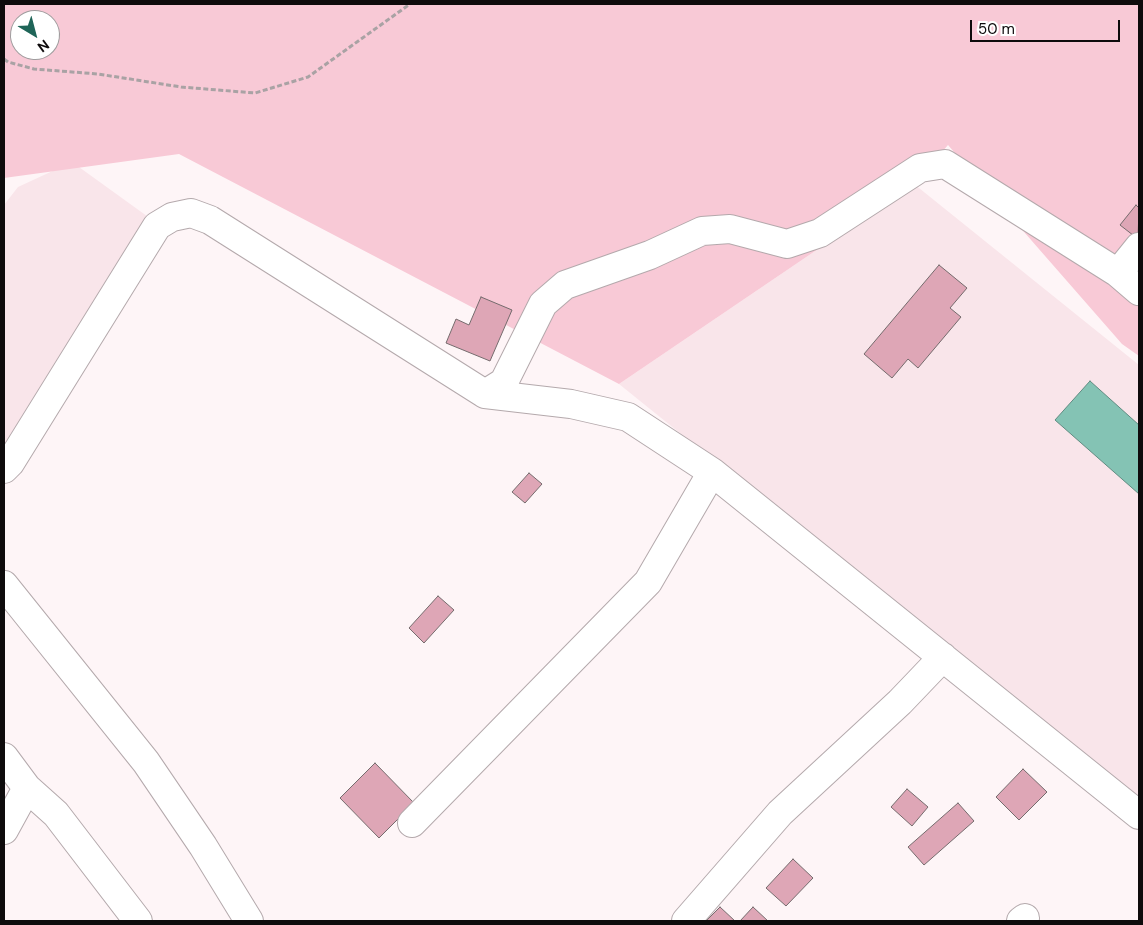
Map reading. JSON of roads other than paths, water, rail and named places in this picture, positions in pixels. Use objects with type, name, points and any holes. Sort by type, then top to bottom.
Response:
[{"type":"street","points":[[485,394],[504,382],[543,304],[565,285],[650,255],[702,231],[730,229],[787,244],[820,234],[920,168],[945,164],[1118,273],[1139,291]]},
{"type":"street","points":[[4,470],[157,226],[172,217],[191,213],[210,220],[485,394],[571,404],[628,417],[712,472],[1139,814]]},
{"type":"street","points":[[1118,273],[1139,248]]},
{"type":"street","points":[[412,823],[648,582],[712,472]]},
{"type":"street","points":[[4,585],[146,762],[203,846],[249,921]]},
{"type":"street","points":[[686,921],[780,813],[900,702],[943,657]]},
{"type":"street","points":[[4,757],[27,788],[56,814],[138,921]]},
{"type":"street","points":[[4,830],[27,788]]}]
